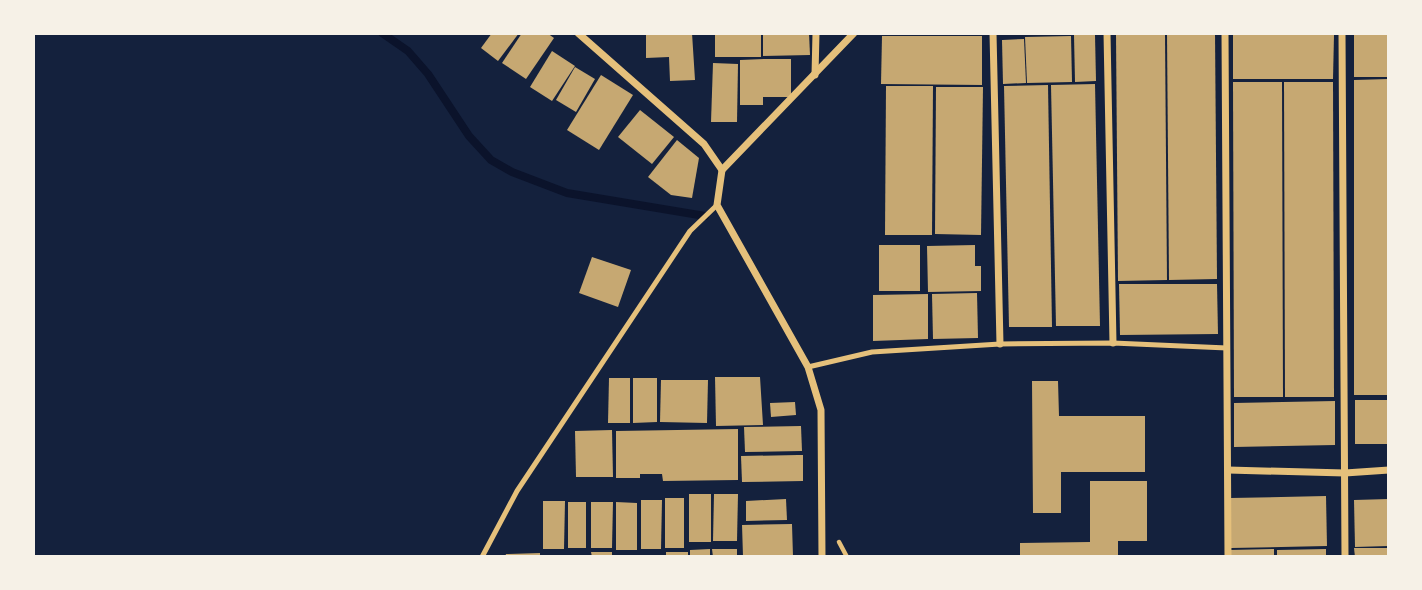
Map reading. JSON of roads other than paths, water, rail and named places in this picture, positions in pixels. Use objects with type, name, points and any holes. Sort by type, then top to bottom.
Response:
[{"type":"street","points":[[578,33],[704,144],[722,170]]},
{"type":"street","points":[[815,75],[816,33]]},
{"type":"street","points":[[822,557],[821,410],[808,367],[717,205],[722,170],[853,33]]},
{"type":"street","points":[[993,33],[1000,344]]},
{"type":"street","points":[[1107,33],[1113,343]]},
{"type":"street","points":[[1225,33],[1228,557]]},
{"type":"street","points":[[1342,33],[1345,557]]},
{"type":"street","points":[[1228,470],[1345,473],[1389,470]]},
{"type":"lane","points":[[482,557],[517,491],[676,251],[690,231],[717,205]]},
{"type":"lane","points":[[808,367],[872,352],[1000,344],[1113,343],[1227,348]]},
{"type":"waterway","points":[[382,33],[408,51],[428,74],[469,136],[491,160],[512,172],[567,193],[705,216]]}]
